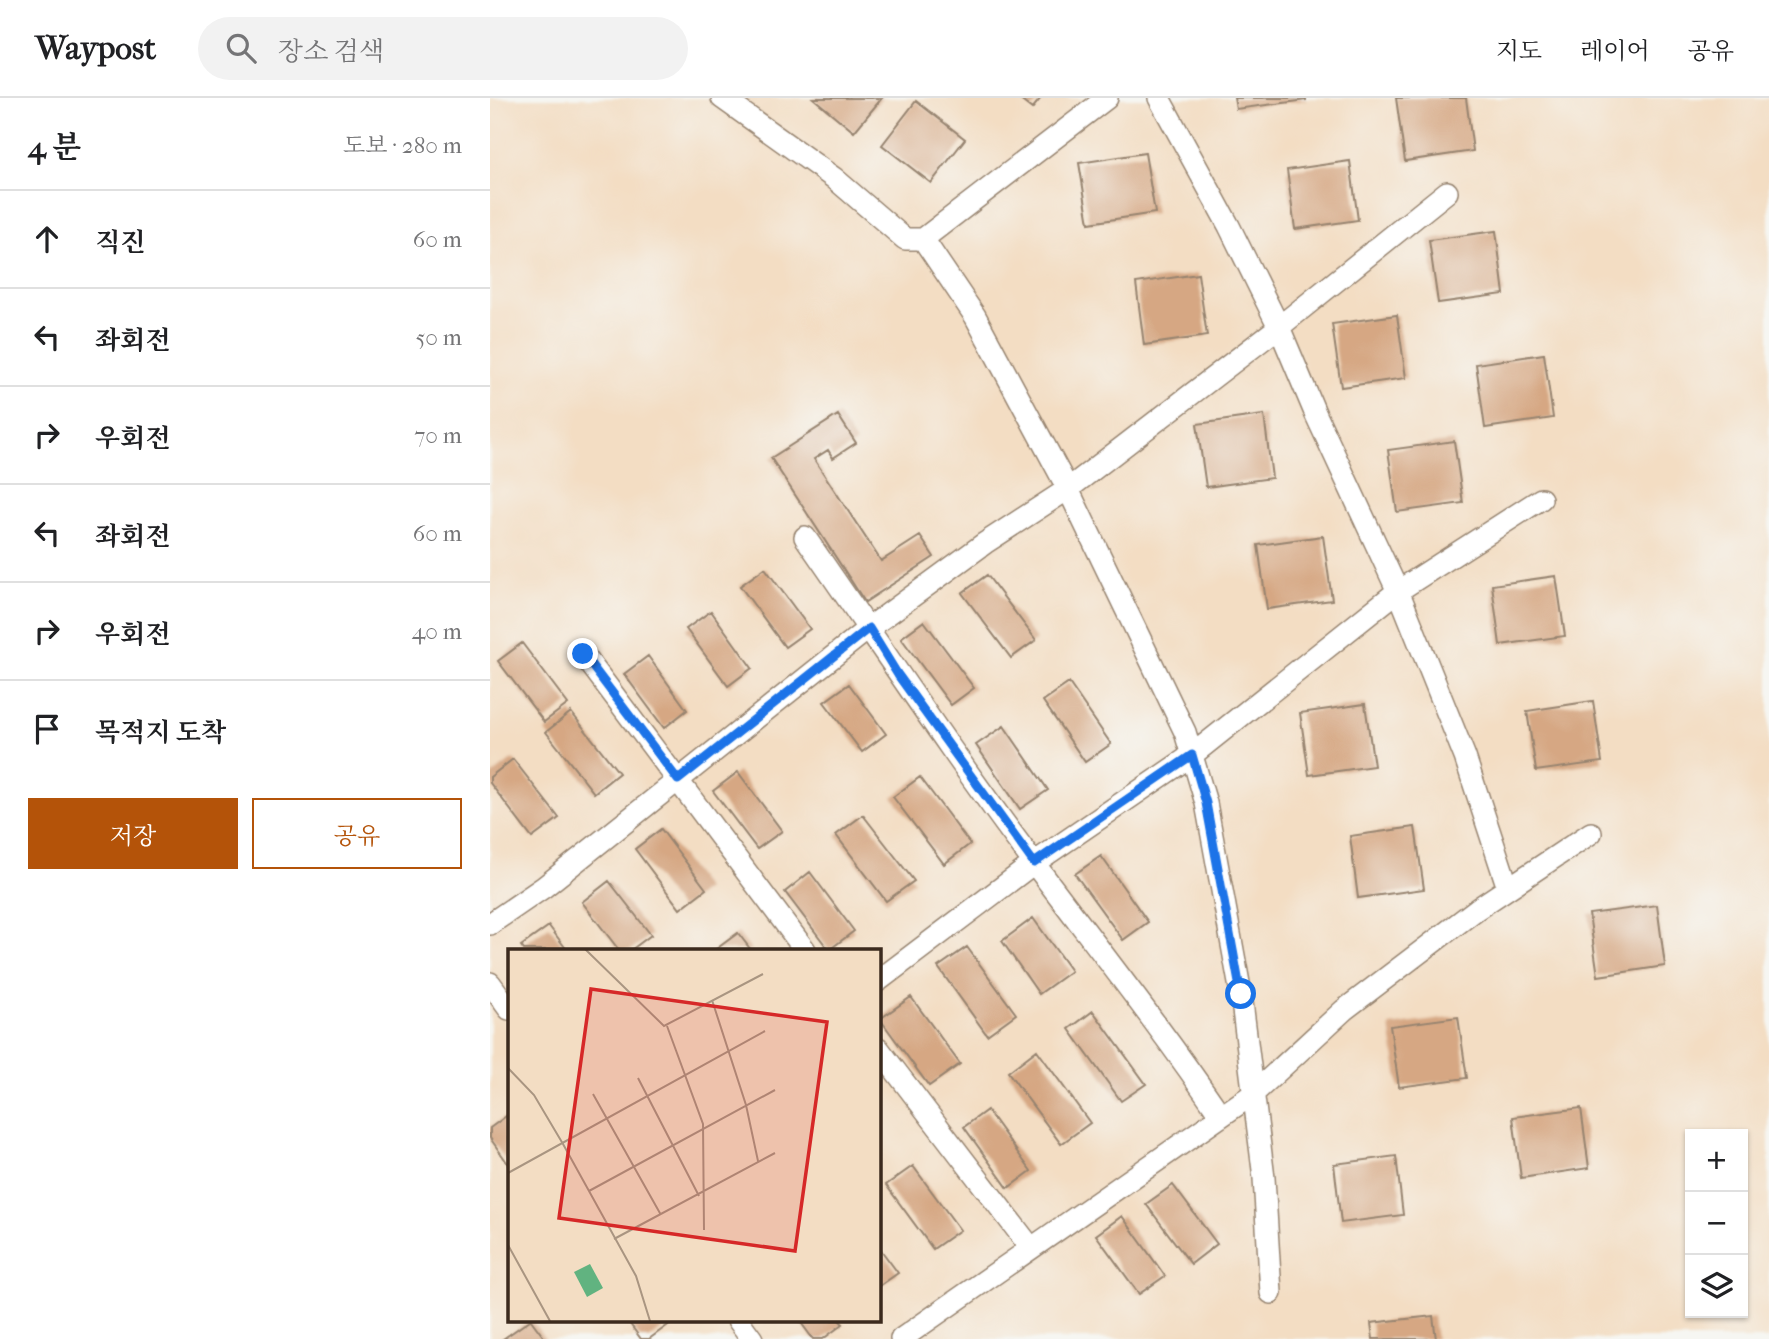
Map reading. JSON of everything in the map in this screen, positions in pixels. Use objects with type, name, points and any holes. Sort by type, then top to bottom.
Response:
[{"type":"street","points":[[722,98],[834,178],[905,239],[923,239],[1107,98]]},
{"type":"street","points":[[1159,98],[1229,226],[1279,327],[1316,415],[1398,591],[1465,757],[1508,888]]},
{"type":"street","points":[[490,924],[544,887],[869,628],[985,543],[1068,489],[1279,327],[1447,192]]},
{"type":"street","points":[[923,239],[975,316],[1068,489],[1185,732],[1206,803],[1241,994],[1264,1178],[1271,1293]]},
{"type":"street","points":[[880,979],[1034,863],[1192,755],[1398,591],[1541,499]]},
{"type":"street","points":[[805,537],[869,628],[898,675],[1034,863],[1162,1029],[1221,1116]]},
{"type":"street","points":[[583,654],[804,949]]},
{"type":"street","points":[[901,1339],[1253,1094],[1344,1010],[1508,888],[1591,833]]},
{"type":"street","points":[[490,983],[508,1008]]},
{"type":"street","points":[[880,1051],[1031,1248]]},
{"type":"street","points":[[739,1322],[752,1339]]},
{"type":"building","points":[[813,98],[882,98],[854,132]]},
{"type":"building","points":[[1018,98],[1041,98],[1032,109]]},
{"type":"building","points":[[1234,98],[1306,98],[1306,100],[1236,109]]},
{"type":"building","points":[[1396,98],[1466,98],[1473,151],[1405,161]]},
{"type":"building","points":[[916,101],[965,139],[931,183],[882,145]]},
{"type":"building","points":[[1145,153],[1155,213],[1089,223],[1079,163]]},
{"type":"building","points":[[1350,161],[1358,220],[1295,229],[1287,170]]},
{"type":"building","points":[[1496,231],[1504,294],[1438,303],[1429,240]]},
{"type":"building","points":[[1198,274],[1207,336],[1144,345],[1136,283]]},
{"type":"building","points":[[1397,315],[1406,378],[1341,387],[1332,324]]},
{"type":"building","points":[[1544,354],[1553,418],[1485,428],[1476,364]]},
{"type":"building","points":[[838,415],[856,443],[833,458],[828,450],[814,459],[881,561],[920,536],[934,557],[865,602],[771,458]]},
{"type":"building","points":[[1264,415],[1272,478],[1206,487],[1197,424]]},
{"type":"building","points":[[1454,441],[1463,503],[1397,512],[1388,450]]},
{"type":"building","points":[[1323,536],[1332,600],[1267,609],[1258,545]]},
{"type":"building","points":[[765,568],[810,629],[785,647],[740,586]]},
{"type":"building","points":[[987,575],[1036,640],[1011,658],[962,593]]},
{"type":"building","points":[[1556,576],[1565,636],[1500,645],[1492,585]]},
{"type":"building","points":[[711,611],[752,668],[728,686],[686,629]]},
{"type":"building","points":[[924,621],[974,688],[951,705],[901,638]]},
{"type":"building","points":[[522,643],[568,704],[544,722],[498,661]]},
{"type":"building","points":[[648,656],[687,710],[664,728],[624,674]]},
{"type":"building","points":[[1069,683],[1111,744],[1085,762],[1043,701]]},
{"type":"building","points":[[849,684],[886,734],[862,752],[824,702]]},
{"type":"building","points":[[1593,701],[1602,762],[1536,771],[1527,711]]},
{"type":"building","points":[[1365,704],[1374,766],[1309,775],[1300,713]]},
{"type":"building","points":[[571,712],[619,773],[594,793],[546,732]]},
{"type":"building","points":[[1004,726],[1048,790],[1020,809],[976,745]]},
{"type":"building","points":[[513,759],[559,818],[532,838],[490,783],[490,777]]},
{"type":"building","points":[[738,772],[782,831],[757,849],[713,791]]},
{"type":"building","points":[[920,777],[970,844],[944,864],[893,797]]},
{"type":"building","points":[[863,815],[914,881],[886,901],[836,835]]},
{"type":"building","points":[[1415,827],[1424,889],[1358,898],[1350,836]]},
{"type":"building","points":[[661,829],[706,889],[680,909],[635,849]]},
{"type":"building","points":[[1101,856],[1148,922],[1123,940],[1075,874]]},
{"type":"building","points":[[810,872],[854,931],[828,949],[785,892]]},
{"type":"building","points":[[609,881],[651,935],[632,949],[618,949],[582,902]]},
{"type":"building","points":[[1657,905],[1665,966],[1598,976],[1589,914]]},
{"type":"building","points":[[1033,918],[1071,971],[1039,994],[1002,941]]},
{"type":"building","points":[[549,926],[566,949],[523,949],[521,946]]},
{"type":"building","points":[[738,933],[750,949],[716,949]]},
{"type":"building","points":[[967,947],[1016,1014],[987,1035],[938,967]]},
{"type":"building","points":[[911,997],[960,1064],[929,1086],[880,1019]]},
{"type":"building","points":[[1093,1011],[1146,1084],[1121,1101],[1069,1029]]},
{"type":"building","points":[[1458,1017],[1467,1078],[1399,1087],[1390,1026]]},
{"type":"building","points":[[1037,1050],[1090,1123],[1061,1144],[1008,1072]]},
{"type":"building","points":[[1581,1108],[1589,1168],[1521,1178],[1513,1117]]},
{"type":"building","points":[[987,1110],[1031,1171],[1008,1188],[964,1127]]},
{"type":"building","points":[[508,1115],[508,1164],[490,1138],[490,1128]]},
{"type":"building","points":[[1396,1156],[1403,1215],[1341,1223],[1334,1164]]},
{"type":"building","points":[[913,1166],[960,1230],[933,1249],[886,1185]]},
{"type":"building","points":[[1173,1185],[1217,1244],[1191,1264],[1146,1204]]},
{"type":"building","points":[[1122,1216],[1165,1276],[1139,1294],[1096,1235]]},
{"type":"building","points":[[880,1249],[898,1273],[880,1286]]},
{"type":"building","points":[[1433,1316],[1436,1339],[1373,1339],[1371,1323]]},
{"type":"building","points":[[527,1322],[532,1322],[545,1339],[503,1339]]},
{"type":"building","points":[[628,1322],[672,1322],[649,1339],[641,1339]]},
{"type":"building","points":[[800,1322],[843,1324],[823,1339],[813,1339]]},
{"type":"route","points":[[583,654],[678,780],[869,628],[898,675],[1034,863],[1192,755],[1206,803],[1241,994]]}]
